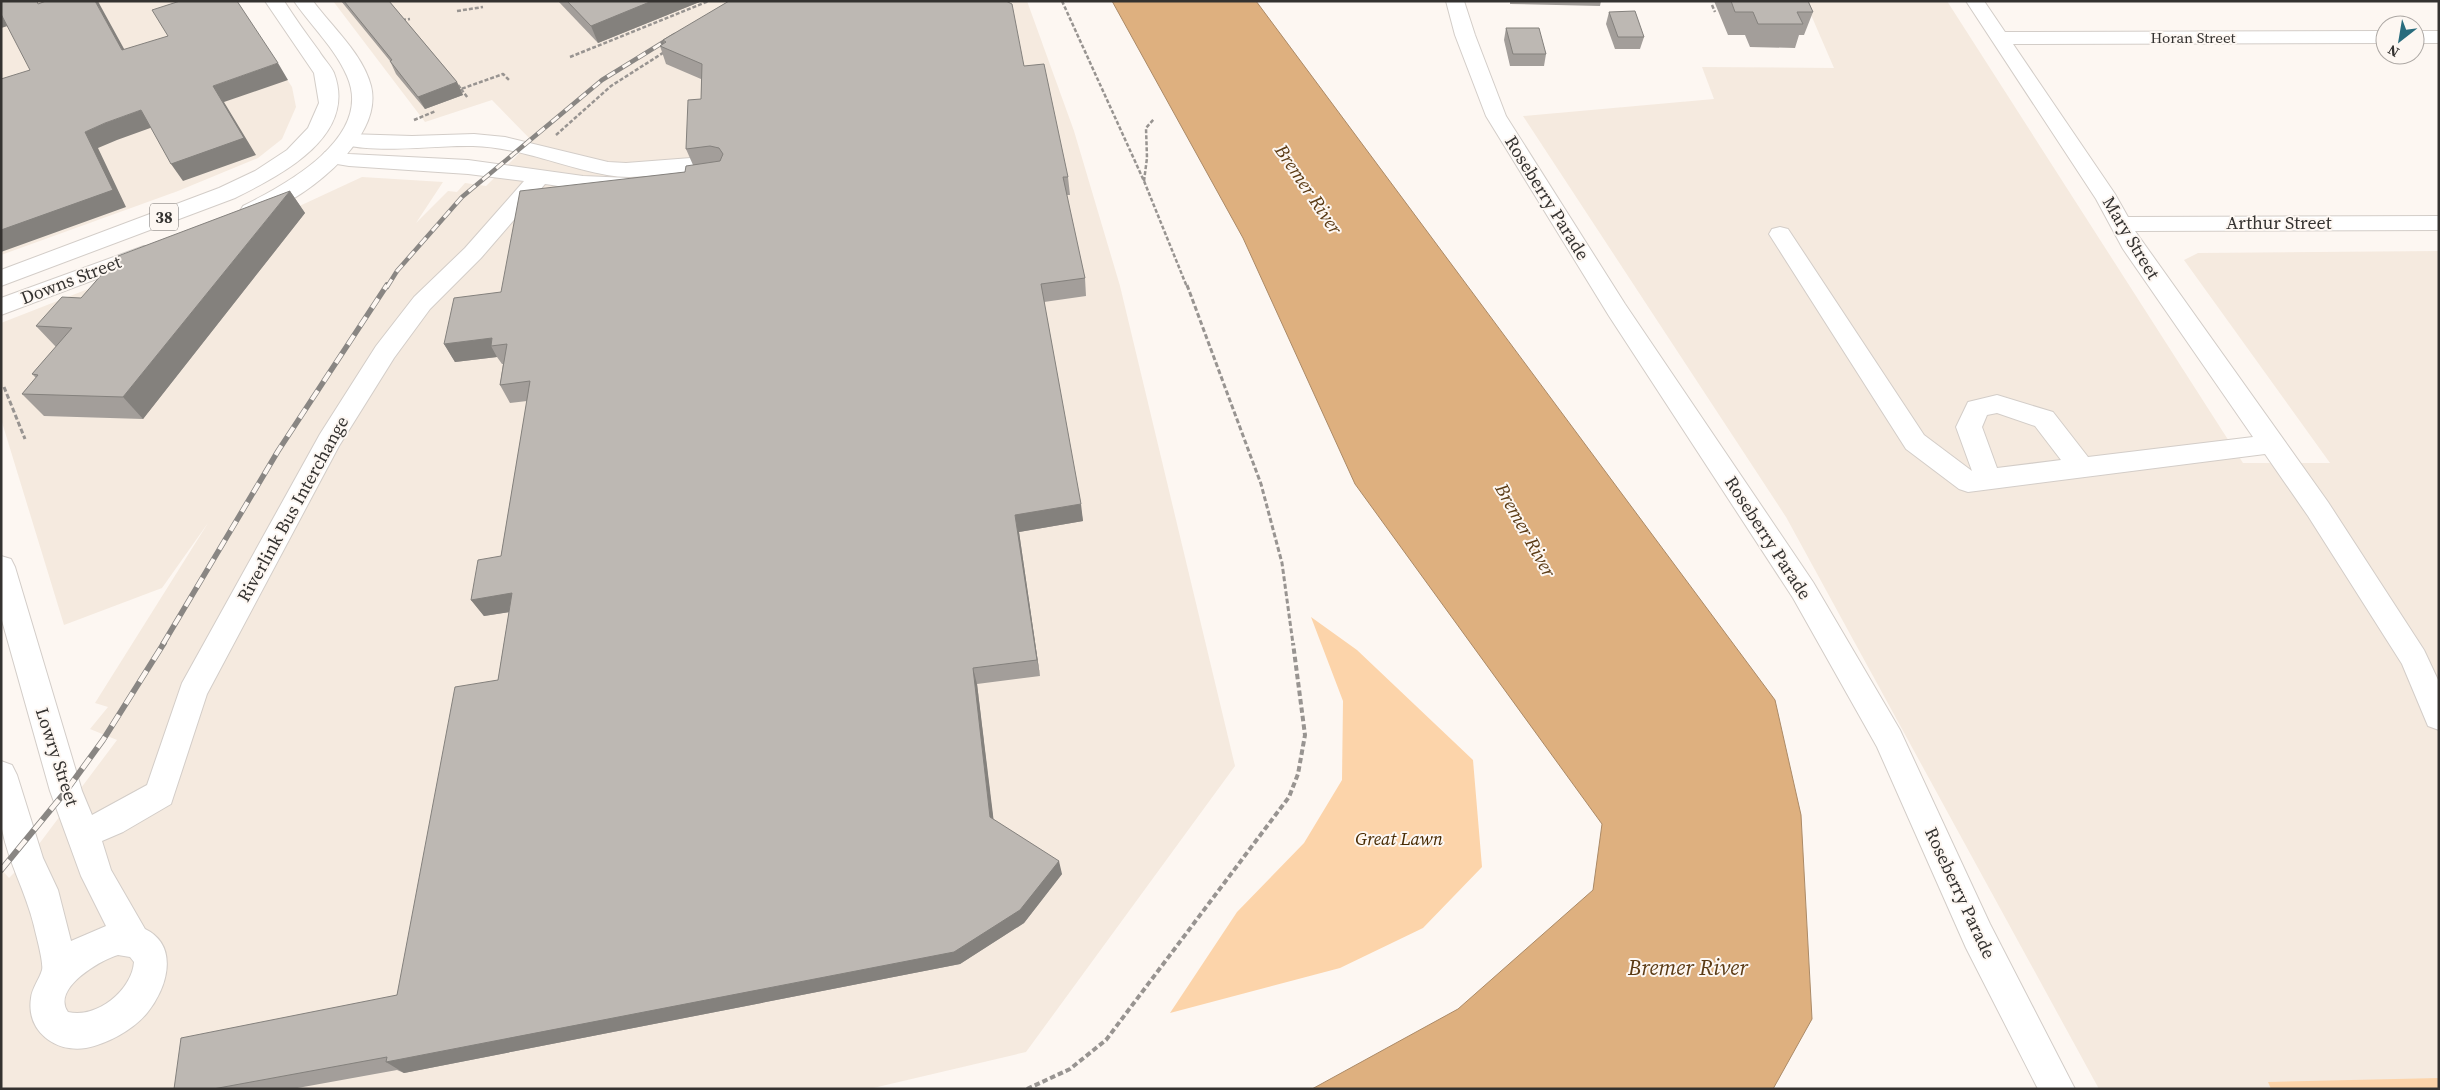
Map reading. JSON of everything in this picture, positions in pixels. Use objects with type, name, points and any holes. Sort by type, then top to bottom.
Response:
[{"type":"street","name":"38","points":[[274,1],[324,73],[329,84],[329,102],[323,120],[307,142]]},
{"type":"street","points":[[233,219],[286,192],[307,178],[332,157],[348,140],[361,114],[363,104],[361,85],[344,56],[303,1]]},
{"type":"street","name":"Roseberry Parade","points":[[1455,1],[1465,35],[1496,116],[1617,310],[1803,590],[1889,740],[1978,936],[2057,1089]]},
{"type":"street","name":"Mary Street","points":[[1976,1],[2107,199],[2130,244],[2367,584],[2414,659],[2439,717]]},
{"type":"street","name":"Horan Street","points":[[2000,38],[2375,37]]},
{"type":"street","points":[[2425,37],[2439,37]]},
{"type":"street","points":[[348,140],[412,142],[474,140],[505,142],[608,169],[717,168],[611,184],[539,178],[468,167],[358,161],[332,157],[307,142],[348,140]]},
{"type":"street","name":"Downs Street","points":[[1,278],[242,187],[284,162],[307,142]]},
{"type":"street","name":"Riverlink Bus Interchange","points":[[83,833],[112,822],[160,794],[192,692],[329,441],[385,352],[422,303],[473,253],[539,178]]},
{"type":"street","name":"Arthur Street","points":[[2120,224],[2439,223]]},
{"type":"street","points":[[1780,234],[1915,442],[1968,482],[2271,444]]},
{"type":"street","name":"Downs Street","points":[[1,307],[167,244]]},
{"type":"street","points":[[1988,479],[1969,427],[1977,408],[1997,404],[2044,419],[2081,467]]},
{"type":"street","name":"Lowry Street","points":[[1,567],[63,782],[97,876],[132,939]]},
{"type":"street","points":[[2414,659],[2439,674]]},
{"type":"street","points":[[1,774],[27,860],[41,890],[51,926],[60,973]]},
{"type":"street","points":[[132,939],[144,945],[150,954],[152,966],[148,980],[134,1002],[106,1023],[90,1029],[63,1030],[53,1024],[48,1015],[46,1004],[49,992],[60,973],[87,949],[103,942],[132,939]]},
{"type":"path","points":[[570,57],[709,1]]},
{"type":"path","points":[[1027,1089],[1057,1078],[1077,1066],[1106,1040],[1289,797],[1303,754],[1305,735],[1282,563],[1261,484],[1203,325],[1144,181],[1062,1]]},
{"type":"path","points":[[1713,4],[1715,12]]},
{"type":"path","points":[[457,10],[483,7]]},
{"type":"path","points":[[397,13],[408,26]]},
{"type":"path","points":[[402,20],[410,19]]},
{"type":"path","points":[[552,138],[611,86],[672,47]]},
{"type":"path","points":[[461,89],[503,74],[510,81]]},
{"type":"path","points":[[455,82],[468,98]]},
{"type":"path","points":[[410,122],[436,111]]},
{"type":"path","points":[[1144,181],[1147,158],[1146,128],[1154,119]]},
{"type":"path","points":[[4,387],[25,438]]},
{"type":"shaded area","points":[[1,1],[236,1],[292,87],[296,107],[282,139],[258,158],[178,191],[1,255]]},
{"type":"shaded area","points":[[333,1],[1027,1],[1074,131],[1120,286],[1235,766],[1026,1052],[869,1089],[1,1089],[1,869],[9,878],[27,860],[117,740],[90,729],[108,707],[95,703],[208,523],[162,588],[64,625],[1,419],[1,323],[293,209],[362,177],[443,182],[416,223],[448,191],[457,192],[465,183],[486,186],[532,141],[492,100],[425,122]]},
{"type":"shaded area","points":[[1805,1],[1947,1],[2243,463],[2330,463],[2184,260],[2198,253],[2439,251],[2439,1089],[2099,1089],[1786,517],[1523,116],[1714,99],[1702,67],[1834,68]]},
{"type":"green space","name":"Great Lawn","points":[[1311,617],[1357,650],[1473,760],[1482,867],[1423,928],[1340,968],[1170,1013],[1237,912],[1304,843],[1342,780],[1343,701]]},
{"type":"green space","points":[[2439,1078],[2439,1089],[2271,1089],[2268,1082]]},
{"type":"water","name":"Bremer River","points":[[1112,1],[1256,1],[1775,700],[1801,815],[1812,1019],[1773,1089],[1312,1089],[1458,1009],[1593,890],[1602,824],[1355,484],[1243,238]]},
{"type":"building","points":[[1,1],[37,1],[38,4],[46,1],[95,1],[122,50],[168,36],[152,10],[180,1],[237,1],[278,63],[213,86],[244,138],[171,164],[141,110],[105,123],[85,132],[113,190],[1,230],[1,79],[30,70],[1,14]]},
{"type":"building","points":[[344,1],[389,1],[457,82],[418,97],[390,61],[392,60]]},
{"type":"building","points":[[567,1],[652,1],[591,26]]},
{"type":"building","points":[[729,1],[1006,1],[1012,4],[1024,66],[1044,64],[1068,177],[1063,177],[1085,278],[1041,284],[1081,504],[1015,515],[1037,660],[973,668],[990,817],[1059,861],[1020,910],[954,952],[386,1062],[387,1057],[213,1089],[174,1089],[181,1038],[397,995],[455,687],[498,680],[512,593],[471,600],[478,560],[501,556],[530,381],[500,385],[507,344],[491,346],[492,338],[444,344],[454,298],[501,292],[520,191],[685,172],[686,166],[720,161],[723,154],[719,148],[710,146],[686,149],[688,100],[701,99],[702,64],[660,46],[666,42],[663,40]]},
{"type":"building","points":[[1731,1],[1808,1],[1813,12],[1797,12],[1803,24],[1758,24],[1753,12],[1735,12]]},
{"type":"building","points":[[1635,11],[1644,37],[1618,37],[1609,12]]},
{"type":"building","points":[[1506,28],[1539,28],[1546,54],[1513,54]]},
{"type":"building","points":[[290,191],[123,397],[22,394],[38,375],[32,374],[72,328],[36,326],[62,297],[81,298],[118,256]]},
{"type":"railway","points":[[387,287],[397,271],[462,197],[602,80],[675,35]]},
{"type":"railway","points":[[163,644],[278,451],[387,285]]},
{"type":"railway","points":[[1,870],[66,791],[103,740],[164,643]]}]
